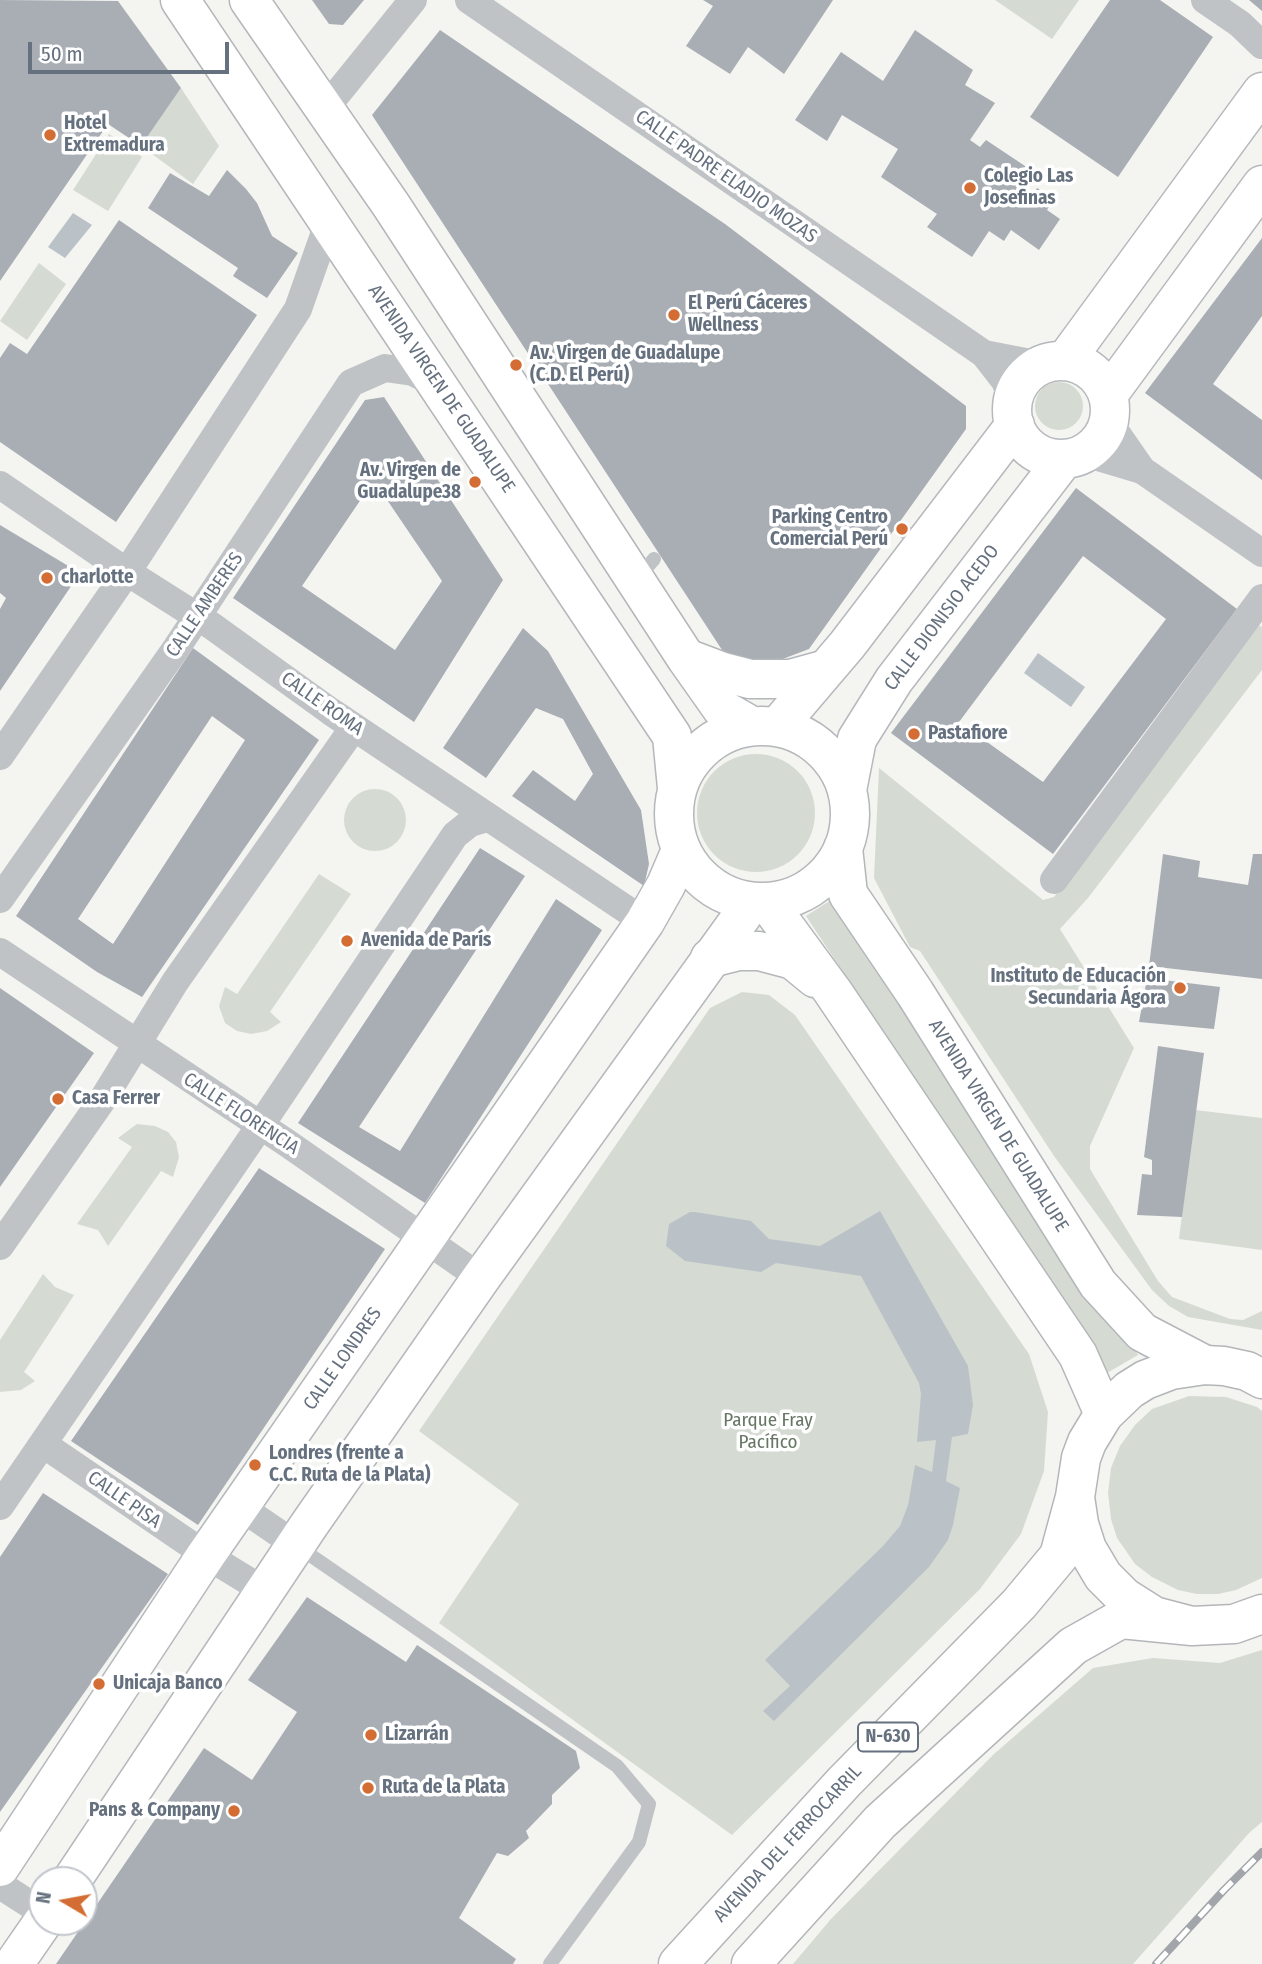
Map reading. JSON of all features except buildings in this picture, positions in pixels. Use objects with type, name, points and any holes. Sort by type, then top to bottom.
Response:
[{"type":"main road","name":"AVENIDA VIRGEN DE GUADALUPE","points":[[180,0],[671,736],[677,788]]},
{"type":"main road","points":[[248,0],[645,570],[686,658],[722,709],[764,726],[801,734],[822,748],[837,767],[847,790],[850,819],[843,848],[831,869],[813,886],[791,897],[760,902],[733,898],[718,891],[696,873],[681,850],[675,830],[677,788],[688,765],[705,746],[726,733],[764,726],[847,645],[912,538],[1014,413]]},
{"type":"main road","points":[[1053,363],[1262,92]]},
{"type":"main road","points":[[1109,407],[1262,185]]},
{"type":"main road","points":[[1053,363],[1079,364],[1092,371],[1102,382],[1109,407],[1105,432],[1096,444],[1074,456],[1048,457],[1033,450],[1022,439],[1014,413],[1018,386],[1028,374],[1053,363]]},
{"type":"main road","name":"CALLE DIONISIO ACEDO","points":[[847,790],[857,739],[894,680],[1074,456]]},
{"type":"main road","points":[[686,658],[750,679],[790,679],[823,670]]},
{"type":"main road","name":"AVENIDA VIRGEN DE GUADALUPE","points":[[843,848],[848,894],[915,993],[1098,1284],[1142,1332],[1205,1365]]},
{"type":"main road","name":"CALLE LONDRES","points":[[0,1867],[206,1555],[645,922],[666,885],[681,850]]},
{"type":"main road","points":[[81,1866],[296,1545],[481,1279],[710,958],[760,902]]},
{"type":"main road","points":[[760,902],[833,992],[1078,1354],[1104,1414]]},
{"type":"main road","points":[[710,958],[738,951],[778,954],[793,960],[833,992]]},
{"type":"main road","name":"N-630","points":[[1192,1626],[1154,1616],[1124,1597],[1102,1576],[1087,1549],[1079,1524],[1075,1497],[1081,1458],[1104,1414],[1129,1390],[1145,1380],[1171,1370],[1205,1365],[1247,1371],[1262,1379]]},
{"type":"main road","name":"AVENIDA DEL FERROCARRIL","points":[[678,1964],[844,1782],[1019,1604],[1059,1556],[1075,1497]]},
{"type":"main road","name":"N-630","points":[[751,1964],[880,1822],[1073,1646],[1121,1619],[1192,1626],[1234,1624],[1262,1614]]},
{"type":"main road","points":[[14,1964],[33,1936]]},
{"type":"street","points":[[324,110],[413,0]]},
{"type":"street","name":"CALLE PADRE ELADIO MOZAS","points":[[469,0],[984,354],[1005,381],[1014,413]]},
{"type":"street","points":[[1205,0],[1240,24],[1262,45]]},
{"type":"street","points":[[0,756],[127,572],[298,309],[329,221]]},
{"type":"street","name":"CALLE PADRE ELADIO MOZAS","points":[[984,354],[1053,363]]},
{"type":"street","name":"CALLE AMBERES","points":[[0,899],[197,616],[351,383],[385,368],[413,372],[436,384]]},
{"type":"street","points":[[1109,407],[1115,431],[1142,470],[1262,553]]},
{"type":"street","points":[[1074,456],[1142,470]]},
{"type":"street","name":"CALLE ROMA","points":[[0,485],[127,572],[197,616],[487,818],[645,922]]},
{"type":"street","points":[[1054,880],[1262,598]]},
{"type":"street","points":[[0,1246],[103,1099],[175,982],[354,727]]},
{"type":"street","points":[[0,1506],[455,835],[470,823],[487,818]]},
{"type":"street","name":"CALLE FLORENCIA","points":[[0,952],[260,1126],[481,1279]]},
{"type":"street","name":"CALLE PISA","points":[[43,1444],[206,1555],[250,1582],[269,1587]]},
{"type":"street","points":[[237,1511],[255,1517],[296,1545]]},
{"type":"street","points":[[0,1885],[28,1903]]},
{"type":"lane","points":[[296,1545],[617,1766],[649,1804],[639,1842],[550,1964]]},
{"type":"green space","points":[[995,0],[1079,0],[1052,39]]},
{"type":"green space","points":[[181,88],[219,146],[193,184],[141,146]]},
{"type":"green space","points":[[109,134],[142,157],[108,211],[73,190]]},
{"type":"green space","points":[[39,263],[66,284],[27,340],[0,321]]},
{"type":"green space","points":[[1059,382],[1076,389],[1083,406],[1076,423],[1059,430],[1042,423],[1035,406],[1042,389]]},
{"type":"green space","points":[[1256,624],[1262,627],[1262,670],[1088,898],[1060,929],[1134,1048],[1090,1146],[1090,1169],[1158,1281],[1172,1297],[1230,1319],[1243,1320],[1262,1311],[1262,1330],[1188,1317],[1169,1306],[1152,1290],[1054,1156],[920,951],[910,947],[874,878],[879,768],[1043,900],[1054,897]]},
{"type":"green space","points":[[756,754],[779,758],[798,771],[811,790],[815,813],[811,836],[798,855],[779,868],[756,872],[733,868],[714,855],[701,836],[697,813],[701,790],[714,771],[733,758]]},
{"type":"green space","points":[[369,789],[381,789],[397,798],[404,808],[404,832],[397,842],[381,851],[369,851],[358,846],[349,837],[344,826],[344,814],[349,803],[358,794]]},
{"type":"green space","points":[[319,874],[351,894],[270,1012],[281,1022],[267,1031],[251,1034],[237,1031],[225,1023],[219,1006],[225,987],[237,994]]},
{"type":"green space","points":[[831,900],[1138,1355],[1107,1373],[806,916]]},
{"type":"green space","name":"Parque Fray Pacífico","points":[[742,992],[769,995],[795,1015],[1029,1354],[1048,1412],[1044,1471],[1021,1534],[980,1589],[732,1835],[439,1623],[519,1504],[419,1431],[710,1008]]},
{"type":"green space","points":[[1195,1110],[1262,1118],[1262,1250],[1179,1239]]},
{"type":"green space","points":[[137,1124],[155,1126],[168,1132],[176,1142],[179,1157],[173,1177],[161,1171],[108,1246],[98,1230],[77,1224],[132,1147],[118,1138]]},
{"type":"green space","points":[[43,1274],[55,1287],[74,1295],[24,1372],[35,1381],[21,1390],[0,1392],[0,1340]]},
{"type":"green space","points":[[1189,1396],[1226,1397],[1262,1411],[1262,1578],[1236,1590],[1218,1594],[1178,1590],[1152,1577],[1135,1564],[1117,1538],[1111,1519],[1108,1493],[1111,1468],[1120,1446],[1135,1425],[1152,1409]]},
{"type":"green space","points":[[1262,1650],[1262,1822],[1250,1832],[1133,1964],[793,1964],[831,1919],[994,1754],[1093,1668],[1153,1658],[1220,1663]]},
{"type":"shaded area","points":[[73,213],[92,225],[65,258],[48,247]]},
{"type":"shaded area","points":[[1038,653],[1085,687],[1071,707],[1024,673]]},
{"type":"shaded area","points":[[880,1211],[968,1366],[973,1405],[968,1434],[952,1437],[946,1481],[960,1488],[953,1525],[948,1540],[929,1567],[774,1721],[763,1711],[790,1686],[765,1660],[883,1546],[900,1526],[908,1505],[915,1465],[932,1472],[936,1440],[917,1442],[921,1394],[919,1383],[861,1276],[776,1263],[761,1272],[685,1261],[666,1246],[669,1224],[695,1212],[751,1221],[769,1239],[820,1246]]},
{"type":"railway","points":[[1156,1964],[1262,1852]]},
{"type":"place","name":"Hotel Extremadura","points":[[50,135]]},
{"type":"place","name":"Colegio Las Josefinas","points":[[970,188]]},
{"type":"place","name":"El Perú Cáceres Wellness","points":[[674,315]]},
{"type":"place","name":"Av. Virgen de Guadalupe (C.D. El Perú)","points":[[516,365]]},
{"type":"place","name":"Av. Virgen de Guadalupe38","points":[[475,482]]},
{"type":"place","name":"Parking Centro Comercial Perú","points":[[902,529]]},
{"type":"place","name":"charlotte","points":[[47,578]]},
{"type":"place","name":"Pastafiore","points":[[914,734]]},
{"type":"place","name":"Avenida de París","points":[[347,941]]},
{"type":"place","name":"Instituto de Educación Secundaria Ágora","points":[[1180,988]]},
{"type":"place","name":"Casa Ferrer","points":[[58,1099]]},
{"type":"place","name":"Londres (frente a C.C. Ruta de la Plata)","points":[[255,1465]]},
{"type":"place","name":"Unicaja Banco","points":[[99,1684]]},
{"type":"place","name":"Lizarrán","points":[[371,1735]]},
{"type":"place","name":"Ruta de la Plata","points":[[368,1788]]},
{"type":"place","name":"Pans & Company","points":[[234,1811]]}]
